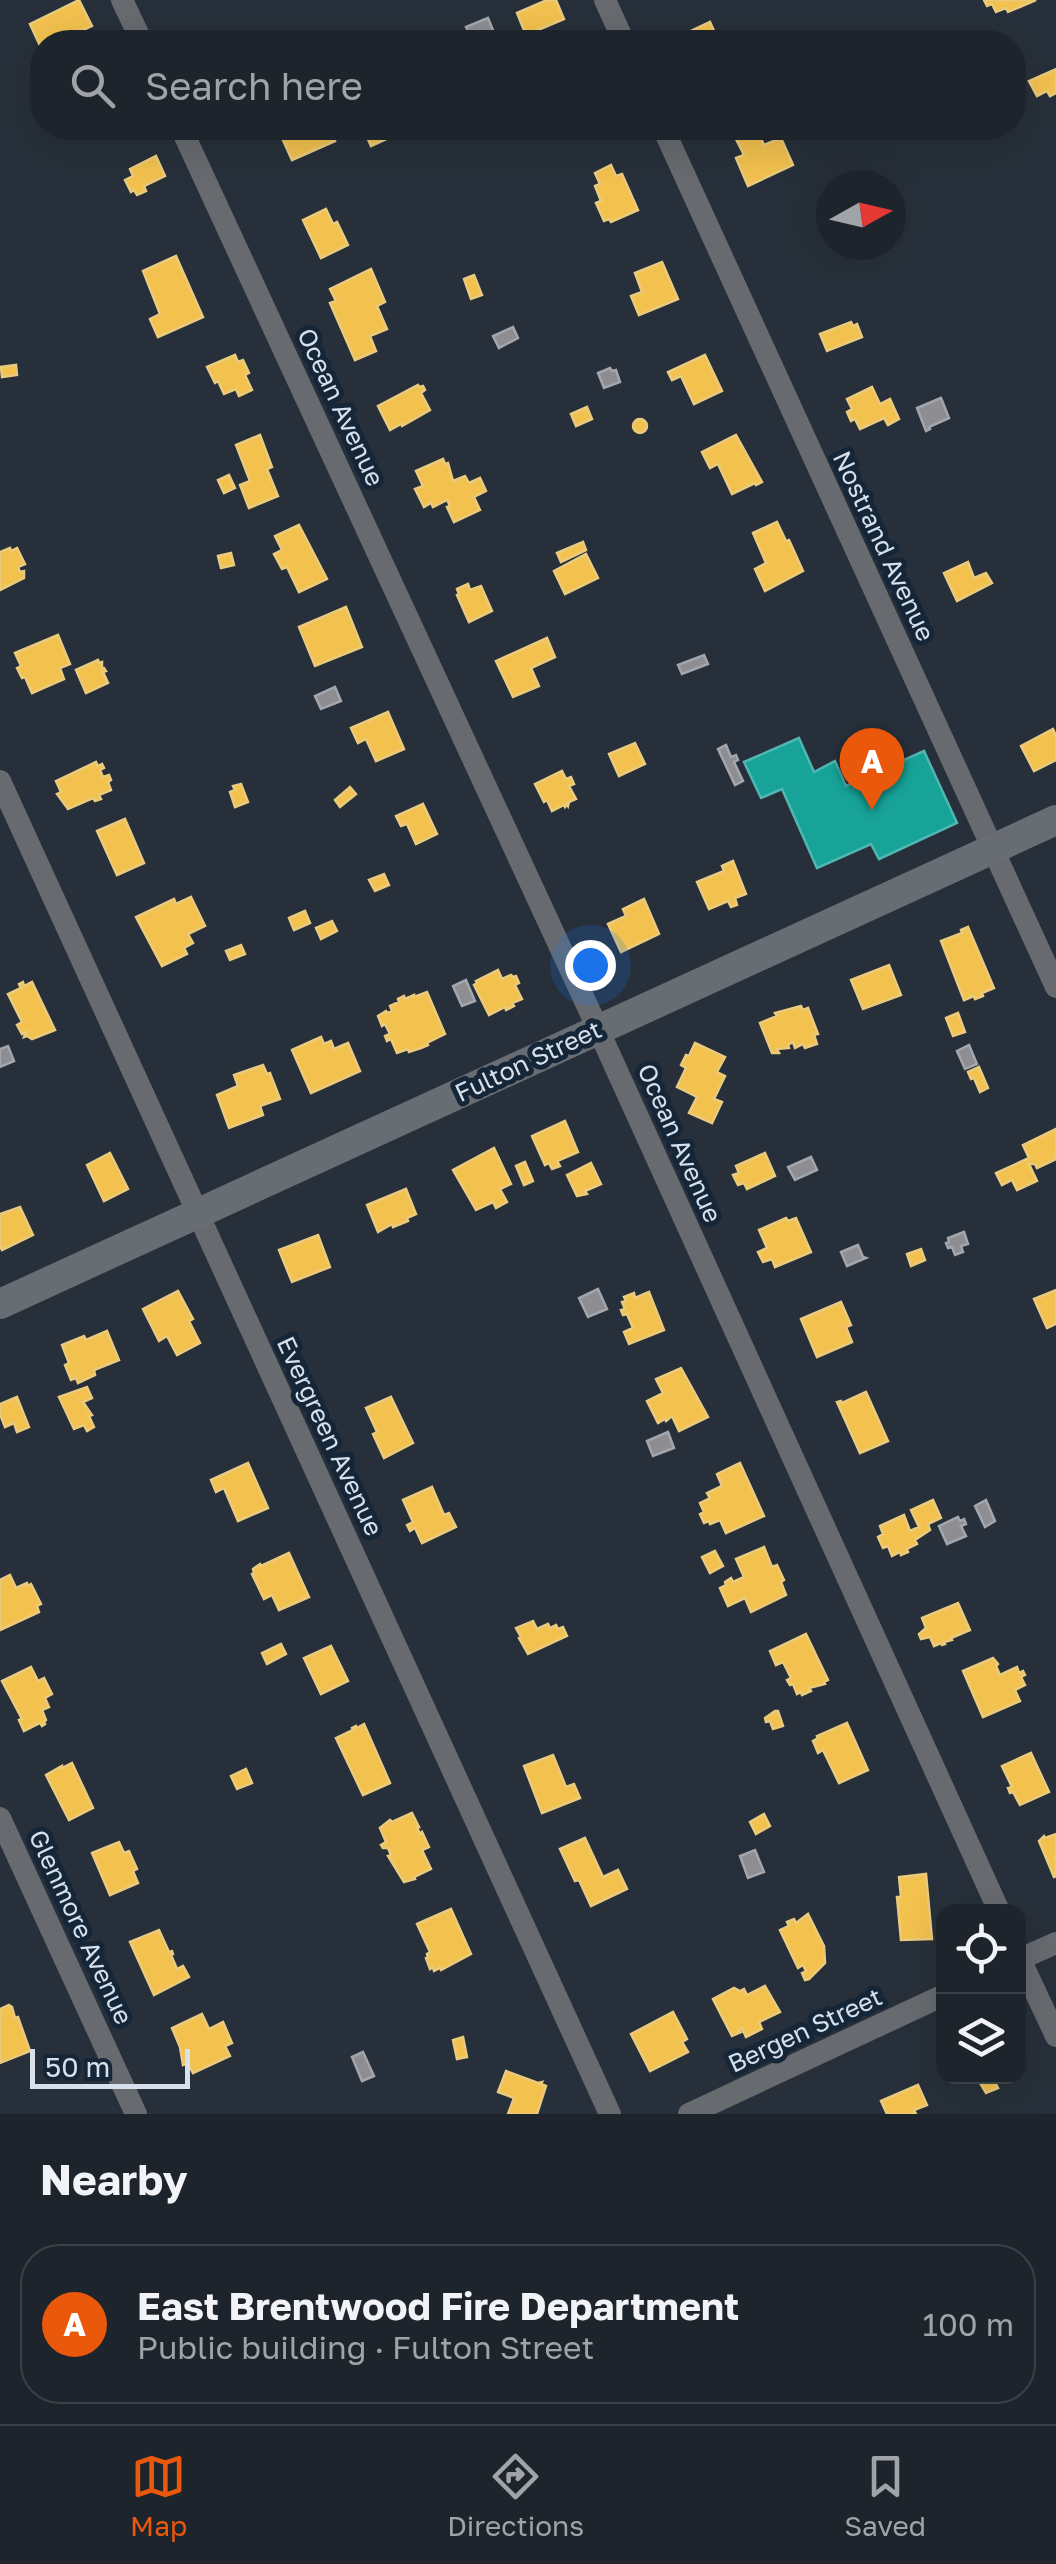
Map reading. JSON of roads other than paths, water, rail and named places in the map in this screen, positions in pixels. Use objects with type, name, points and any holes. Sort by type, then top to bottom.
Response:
[{"type":"street","points":[[122,0],[136,30]]},
{"type":"street","points":[[605,0],[619,30]]},
{"type":"street","name":"Ocean Avenue","points":[[188,140],[598,1028],[995,1904]]},
{"type":"street","name":"Nostrand Avenue","points":[[668,140],[1056,987]]},
{"type":"street","name":"Evergreen Avenue","points":[[0,781],[610,2114]]},
{"type":"street","name":"Fulton Street","points":[[0,1304],[1056,820]]},
{"type":"street","name":"Glenmore Avenue","points":[[0,1818],[136,2114]]},
{"type":"street","points":[[1026,1955],[1056,1943]]},
{"type":"street","points":[[1026,1973],[1056,2036]]},
{"type":"street","name":"Bergen Street","points":[[690,2114],[936,1999]]},
{"type":"place","name":"East Brentwood Fire Department","points":[[872,810]]}]
